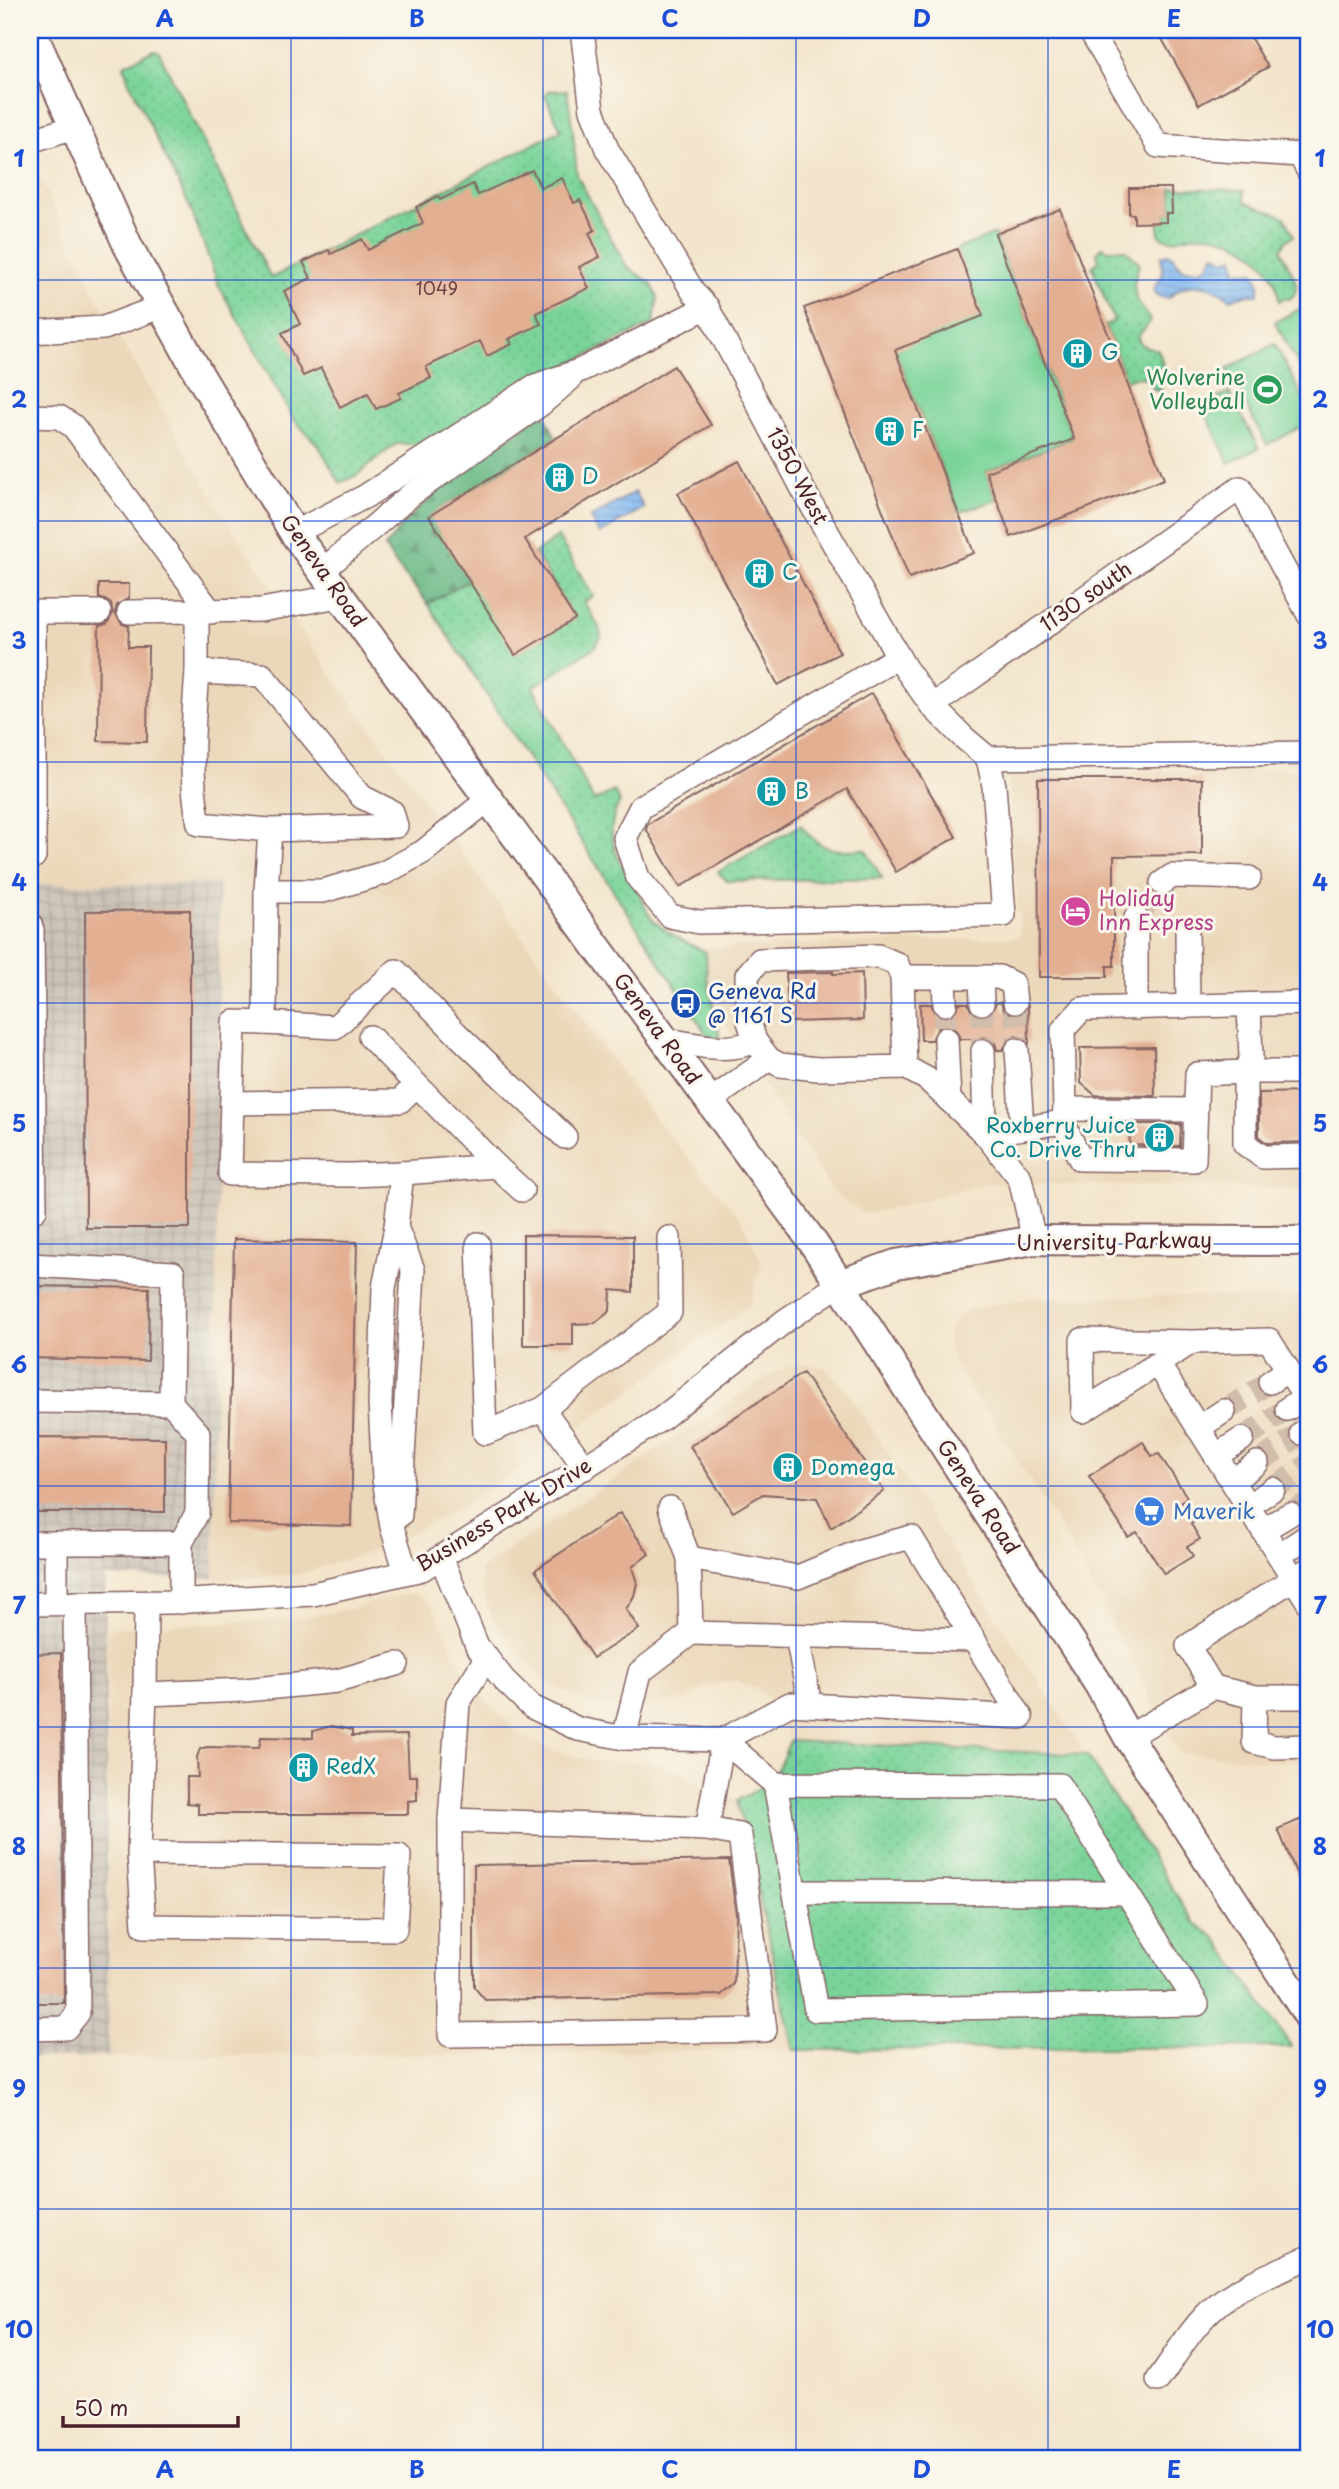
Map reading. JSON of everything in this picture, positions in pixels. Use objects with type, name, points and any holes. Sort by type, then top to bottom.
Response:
[{"type":"main road","name":"Geneva Road","points":[[31,30],[128,246],[200,376],[294,533],[812,1241],[1099,1685],[1128,1737],[1309,2017]]},
{"type":"main road","name":"University Parkway","points":[[840,1284],[895,1264],[1034,1240],[1309,1241]]},
{"type":"street","name":"1350 West","points":[[582,30],[592,110],[607,149],[694,293],[707,307],[806,495],[898,656],[932,706],[988,758]]},
{"type":"street","points":[[1090,30],[1158,146],[1300,155],[1309,172]]},
{"type":"street","points":[[30,141],[74,127]]},
{"type":"street","points":[[30,332],[104,328],[162,306]]},
{"type":"street","points":[[294,533],[366,496],[534,386],[580,370],[707,307]]},
{"type":"street","points":[[321,572],[413,493],[541,404],[580,370]]},
{"type":"street","points":[[30,416],[59,417],[73,426],[204,611],[197,672],[193,719],[195,806],[199,824],[270,830],[396,826],[392,813],[362,797],[262,675],[197,672]]},
{"type":"street","name":"1130 south","points":[[932,706],[1240,488],[1309,615]]},
{"type":"street","points":[[129,611],[261,610],[339,596]]},
{"type":"street","points":[[30,856],[34,856],[32,612],[99,612]]},
{"type":"street","points":[[898,656],[641,807],[625,838],[638,878],[670,916],[699,922],[1004,915],[994,786],[988,758],[1309,753]]},
{"type":"street","points":[[266,891],[323,891],[384,873],[423,852],[489,799]]},
{"type":"street","points":[[265,1023],[266,891],[270,830]]},
{"type":"street","points":[[1162,883],[1172,876],[1249,878]]},
{"type":"street","points":[[1136,918],[1136,1008]]},
{"type":"street","points":[[30,924],[35,1210],[30,1211]]},
{"type":"street","points":[[1187,930],[1188,1006]]},
{"type":"street","points":[[905,1067],[902,976],[897,964],[878,956],[760,960],[747,975],[748,1018],[762,1050],[780,1065],[818,1069],[905,1067],[927,1079],[985,1134],[1020,1178],[1034,1240]]},
{"type":"street","points":[[496,1166],[351,1175],[230,1174],[233,1022],[335,1027],[396,971],[457,1034],[565,1137]]},
{"type":"street","points":[[902,976],[999,976],[1013,984],[1015,1002]]},
{"type":"street","points":[[944,976],[945,1004]]},
{"type":"street","points":[[981,976],[982,1003]]},
{"type":"street","points":[[1309,1003],[1082,1009],[1062,1030],[1063,1116],[1080,1159],[1194,1160],[1197,1074],[1309,1072]]},
{"type":"street","points":[[1249,1005],[1251,1058],[1245,1072],[1245,1144],[1263,1157],[1309,1156]]},
{"type":"street","points":[[370,1037],[522,1190]]},
{"type":"street","points":[[946,1039],[949,1100]]},
{"type":"street","points":[[666,1040],[762,1050]]},
{"type":"street","points":[[710,1101],[762,1050]]},
{"type":"street","points":[[1017,1050],[1022,1128]]},
{"type":"street","points":[[983,1051],[985,1134]]},
{"type":"street","points":[[232,1103],[400,1101],[416,1085]]},
{"type":"street","points":[[985,1134],[1022,1128],[1063,1116],[1195,1110]]},
{"type":"street","points":[[402,1173],[396,1227],[384,1288],[380,1403],[384,1479],[392,1527],[406,1572]]},
{"type":"street","points":[[478,1244],[485,1433],[543,1409],[670,1312],[669,1238]]},
{"type":"street","points":[[30,1265],[173,1273],[171,1403],[198,1433],[197,1513],[181,1543],[181,1602]]},
{"type":"street","name":"Business Park Drive","points":[[30,1604],[181,1602],[313,1594],[422,1569],[661,1419],[786,1320],[840,1284]]},
{"type":"street","points":[[1192,1342],[1083,1411],[1082,1340],[1269,1340],[1279,1376],[1301,1403]]},
{"type":"street","points":[[1158,1364],[1279,1555],[1302,1574],[1309,1602]]},
{"type":"street","points":[[30,1401],[171,1403]]},
{"type":"street","points":[[543,1409],[585,1468]]},
{"type":"street","points":[[1198,1428],[1224,1411]]},
{"type":"street","points":[[1216,1456],[1242,1439]]},
{"type":"street","points":[[1232,1481],[1257,1463]]},
{"type":"street","points":[[1248,1506],[1273,1489]]},
{"type":"street","points":[[670,1508],[689,1558],[691,1633]]},
{"type":"street","points":[[1263,1530],[1290,1514]]},
{"type":"street","points":[[441,1557],[477,1646],[531,1707],[578,1729],[624,1738],[723,1740],[790,1703],[1021,1717],[911,1537],[860,1551],[798,1577],[689,1558]]},
{"type":"street","points":[[1279,1555],[1305,1538]]},
{"type":"street","points":[[30,1543],[181,1543]]},
{"type":"street","points":[[30,2029],[66,2028],[78,2014],[65,1604],[55,1543]]},
{"type":"street","points":[[1213,1687],[1188,1646],[1302,1574]]},
{"type":"street","points":[[139,1854],[399,1856],[396,1929],[144,1926],[139,1854],[146,1603]]},
{"type":"street","points":[[624,1738],[640,1672],[691,1633],[974,1640]]},
{"type":"street","points":[[797,1636],[810,1705]]},
{"type":"street","points":[[450,1820],[707,1829],[740,1835],[765,2030],[450,2035],[450,1820],[458,1703],[487,1657]]},
{"type":"street","points":[[145,1694],[245,1690],[337,1681],[397,1664]]},
{"type":"street","points":[[1128,1737],[1213,1687],[1255,1697],[1309,1697]]},
{"type":"street","points":[[1255,1697],[1254,1742],[1274,1747],[1309,1746]]},
{"type":"street","points":[[723,1740],[775,1784],[817,2010],[1197,2004],[1059,1785],[775,1784]]},
{"type":"street","points":[[707,1829],[723,1740]]},
{"type":"street","points":[[795,1892],[1126,1893]]},
{"type":"street","points":[[1158,2380],[1204,2318],[1219,2303],[1269,2275],[1309,2257]]},
{"type":"shaded area","points":[[30,157],[100,304],[228,523],[331,674],[658,1123],[741,1219],[762,1262],[750,1305],[529,1463],[460,1508],[376,1550],[297,1575],[214,1579],[219,884],[30,884]]},
{"type":"shaded area","points":[[1309,770],[1309,1189],[988,1183],[862,1214],[831,1190],[678,949],[1020,937],[1007,773]]},
{"type":"shaded area","points":[[30,884],[219,884],[214,1579],[105,1577],[109,2057],[30,2058]]},
{"type":"shaded area","points":[[1309,1295],[1309,1761],[1257,1761],[1179,1753],[1103,1608],[1103,1600],[1093,1589],[1070,1544],[991,1415],[980,1404],[954,1363],[948,1347],[948,1333],[956,1319],[968,1309],[1034,1298]]},
{"type":"shaded area","points":[[800,1363],[825,1367],[846,1389],[1087,1755],[790,1741],[775,1707],[759,1690],[736,1680],[706,1686],[686,1700],[624,1709],[592,1704],[544,1681],[513,1649],[493,1620],[481,1584],[481,1570],[775,1372]]},
{"type":"shaded area","points":[[414,1593],[426,1600],[435,1611],[463,1670],[491,1707],[520,1734],[549,1749],[589,1761],[650,1761],[683,1773],[705,1788],[737,1800],[794,2050],[109,2057],[108,1628],[295,1619]]},
{"type":"green space","points":[[154,50],[159,52],[271,278],[561,130],[545,96],[548,91],[567,90],[577,176],[627,267],[651,283],[658,298],[654,323],[534,381],[423,444],[396,444],[357,475],[340,483],[319,446],[294,420],[219,286],[190,207],[128,80],[124,65]]},
{"type":"green space","points":[[1171,188],[1244,190],[1245,202],[1285,217],[1294,236],[1287,240],[1281,249],[1295,281],[1295,294],[1290,299],[1283,298],[1279,301],[1271,274],[1263,263],[1253,253],[1228,239],[1194,235],[1168,240],[1159,235],[1159,222],[1166,222],[1166,213],[1172,213]]},
{"type":"green space","points":[[995,234],[1073,438],[986,472],[997,500],[959,512],[895,350],[957,249]]},
{"type":"green space","points":[[1102,247],[1108,250],[1125,249],[1139,263],[1134,284],[1136,299],[1150,320],[1138,336],[1142,345],[1158,350],[1162,360],[1160,392],[1154,390],[1147,378],[1135,377],[1126,380],[1105,325],[1114,321],[1092,267],[1099,261],[1097,252]]},
{"type":"green space","points":[[1309,304],[1309,400],[1302,386],[1307,381],[1275,322]]},
{"type":"green space","name":"Wolverine Volleyball","points":[[1275,344],[1309,410],[1309,423],[1267,445],[1227,369]]},
{"type":"green space","points":[[1229,392],[1259,448],[1229,463],[1202,406]]},
{"type":"green space","points":[[544,413],[556,438],[430,516],[469,580],[428,604],[385,547],[419,508],[439,491]]},
{"type":"green space","points":[[558,537],[593,596],[584,602],[599,627],[601,637],[595,647],[533,687],[594,801],[614,791],[620,802],[614,814],[612,838],[619,860],[649,915],[666,930],[706,952],[707,977],[720,1036],[715,1039],[708,1037],[428,604],[469,580],[574,618],[535,553]]},
{"type":"green space","points":[[801,825],[815,840],[829,848],[865,849],[882,878],[727,881],[718,872]]},
{"type":"green space","points":[[790,1741],[1087,1755],[1194,1922],[1215,1937],[1292,2047],[794,2050],[737,1800],[758,1789],[771,1778]]},
{"type":"water","points":[[1215,254],[1224,260],[1234,257],[1236,271],[1254,272],[1259,284],[1257,295],[1230,299],[1216,290],[1200,285],[1183,288],[1169,298],[1160,297],[1153,290],[1163,274],[1161,257],[1171,255],[1183,269],[1200,270],[1207,267]]},
{"type":"water","points":[[635,492],[644,508],[600,534],[590,518]]},
{"type":"building","points":[[1157,30],[1246,30],[1268,67],[1199,105]]},
{"type":"building","points":[[532,170],[541,188],[562,178],[574,203],[580,200],[595,230],[589,233],[600,257],[579,267],[589,288],[536,313],[541,324],[509,339],[512,344],[487,356],[480,341],[426,367],[431,378],[399,393],[401,398],[376,409],[368,393],[340,407],[321,368],[303,376],[282,333],[300,324],[284,291],[311,278],[303,262],[329,250],[331,254],[362,239],[368,250],[423,223],[416,207],[438,196],[440,200],[473,184],[478,195]]},
{"type":"building","points":[[1129,188],[1171,188],[1172,213],[1166,213],[1166,222],[1134,223],[1134,214],[1129,214]]},
{"type":"building","name":"G","points":[[1060,209],[1164,479],[1011,537],[986,472],[1074,439],[995,234]]},
{"type":"building","name":"F","points":[[957,249],[983,316],[895,350],[974,553],[909,578],[804,308]]},
{"type":"building","name":"D","points":[[674,366],[711,425],[525,539],[575,619],[515,655],[429,516]]},
{"type":"building","name":"C","points":[[739,461],[840,653],[778,685],[678,493]]},
{"type":"building","points":[[99,584],[129,584],[129,598],[117,605],[115,613],[122,624],[129,626],[128,647],[148,647],[147,742],[98,741],[99,626],[107,624],[113,613],[111,604],[99,598]]},
{"type":"building","name":"B","points":[[872,693],[956,837],[896,872],[847,789],[680,887],[646,829],[648,824]]},
{"type":"building","name":"Holiday Inn Express","points":[[1038,779],[1202,779],[1202,855],[1114,856],[1114,966],[1107,966],[1107,977],[1039,977]]},
{"type":"building","points":[[190,910],[190,1228],[86,1228],[85,911]]},
{"type":"building","points":[[786,973],[862,973],[863,1020],[788,1022]]},
{"type":"building","points":[[1001,1002],[1004,1011],[1016,1016],[1024,1013],[1028,1006],[1029,1043],[1023,1037],[1015,1036],[1009,1039],[1003,1050],[997,1050],[995,1043],[989,1038],[982,1037],[974,1041],[960,1039],[957,1031],[946,1025],[938,1028],[932,1040],[921,1040],[920,1004],[931,1004],[934,1012],[945,1018],[953,1015],[959,1003],[968,1003],[971,1011],[982,1017],[990,1014],[996,1003]]},
{"type":"building","points":[[1154,1047],[1155,1096],[1095,1095],[1081,1083],[1080,1048]]},
{"type":"building","points":[[1309,1092],[1309,1142],[1267,1143],[1259,1137],[1259,1093]]},
{"type":"building","points":[[1129,1124],[1181,1124],[1180,1146],[1130,1145]]},
{"type":"building","points":[[523,1235],[633,1236],[633,1292],[611,1290],[610,1311],[595,1323],[573,1324],[573,1345],[523,1345]]},
{"type":"building","points":[[234,1239],[357,1242],[351,1526],[228,1523]]},
{"type":"building","points":[[30,1286],[149,1288],[148,1361],[30,1358]]},
{"type":"building","name":"Domega","points":[[803,1373],[884,1491],[831,1528],[817,1498],[763,1494],[733,1512],[690,1446]]},
{"type":"building","points":[[30,1437],[165,1438],[165,1512],[30,1512]]},
{"type":"building","name":"Maverik","points":[[1143,1442],[1152,1456],[1159,1454],[1187,1497],[1182,1502],[1200,1539],[1187,1547],[1193,1556],[1164,1574],[1137,1532],[1128,1537],[1089,1476]]},
{"type":"building","points":[[620,1513],[649,1554],[632,1567],[637,1583],[634,1596],[626,1609],[639,1629],[593,1658],[535,1570]]},
{"type":"building","points":[[61,1653],[64,2003],[30,2003],[30,1654]]},
{"type":"building","name":"RedX","points":[[331,1726],[352,1730],[352,1736],[407,1735],[409,1776],[417,1776],[417,1800],[408,1801],[408,1814],[198,1814],[198,1804],[187,1803],[187,1777],[198,1777],[197,1757],[200,1749],[259,1748],[261,1737],[313,1738],[313,1731]]},
{"type":"building","points":[[1309,1816],[1309,1904],[1278,1829]]},
{"type":"building","points":[[729,1860],[736,1914],[734,1984],[721,1995],[485,2000],[474,1987],[474,1865]]},
{"type":"tunnel","points":[[1136,918],[1162,883]]},
{"type":"tunnel","points":[[1015,1002],[1017,1050]]},
{"type":"tunnel","points":[[982,1003],[983,1051]]},
{"type":"tunnel","points":[[945,1004],[946,1039]]},
{"type":"tunnel","points":[[1224,1411],[1270,1382]]},
{"type":"tunnel","points":[[1242,1439],[1287,1409]]},
{"type":"tunnel","points":[[1257,1463],[1302,1433]]},
{"type":"tunnel","points":[[1273,1489],[1309,1465]]},
{"type":"tunnel","points":[[1290,1514],[1309,1502]]},
{"type":"place","name":"G","points":[[1078,353]]},
{"type":"place","name":"Wolverine Volleyball","points":[[1268,390]]},
{"type":"place","name":"F","points":[[889,431]]},
{"type":"place","name":"D","points":[[559,477]]},
{"type":"place","name":"C","points":[[759,573]]},
{"type":"place","name":"B","points":[[772,792]]},
{"type":"place","name":"Holiday Inn Express","points":[[1076,911]]},
{"type":"place","name":"Geneva Rd @ 1161 S","points":[[685,1004]]},
{"type":"place","name":"Roxberry Juice Co. Drive Thru","points":[[1159,1138]]},
{"type":"place","name":"Domega","points":[[787,1468]]},
{"type":"place","name":"Maverik","points":[[1150,1512]]},
{"type":"place","name":"RedX","points":[[303,1767]]}]
